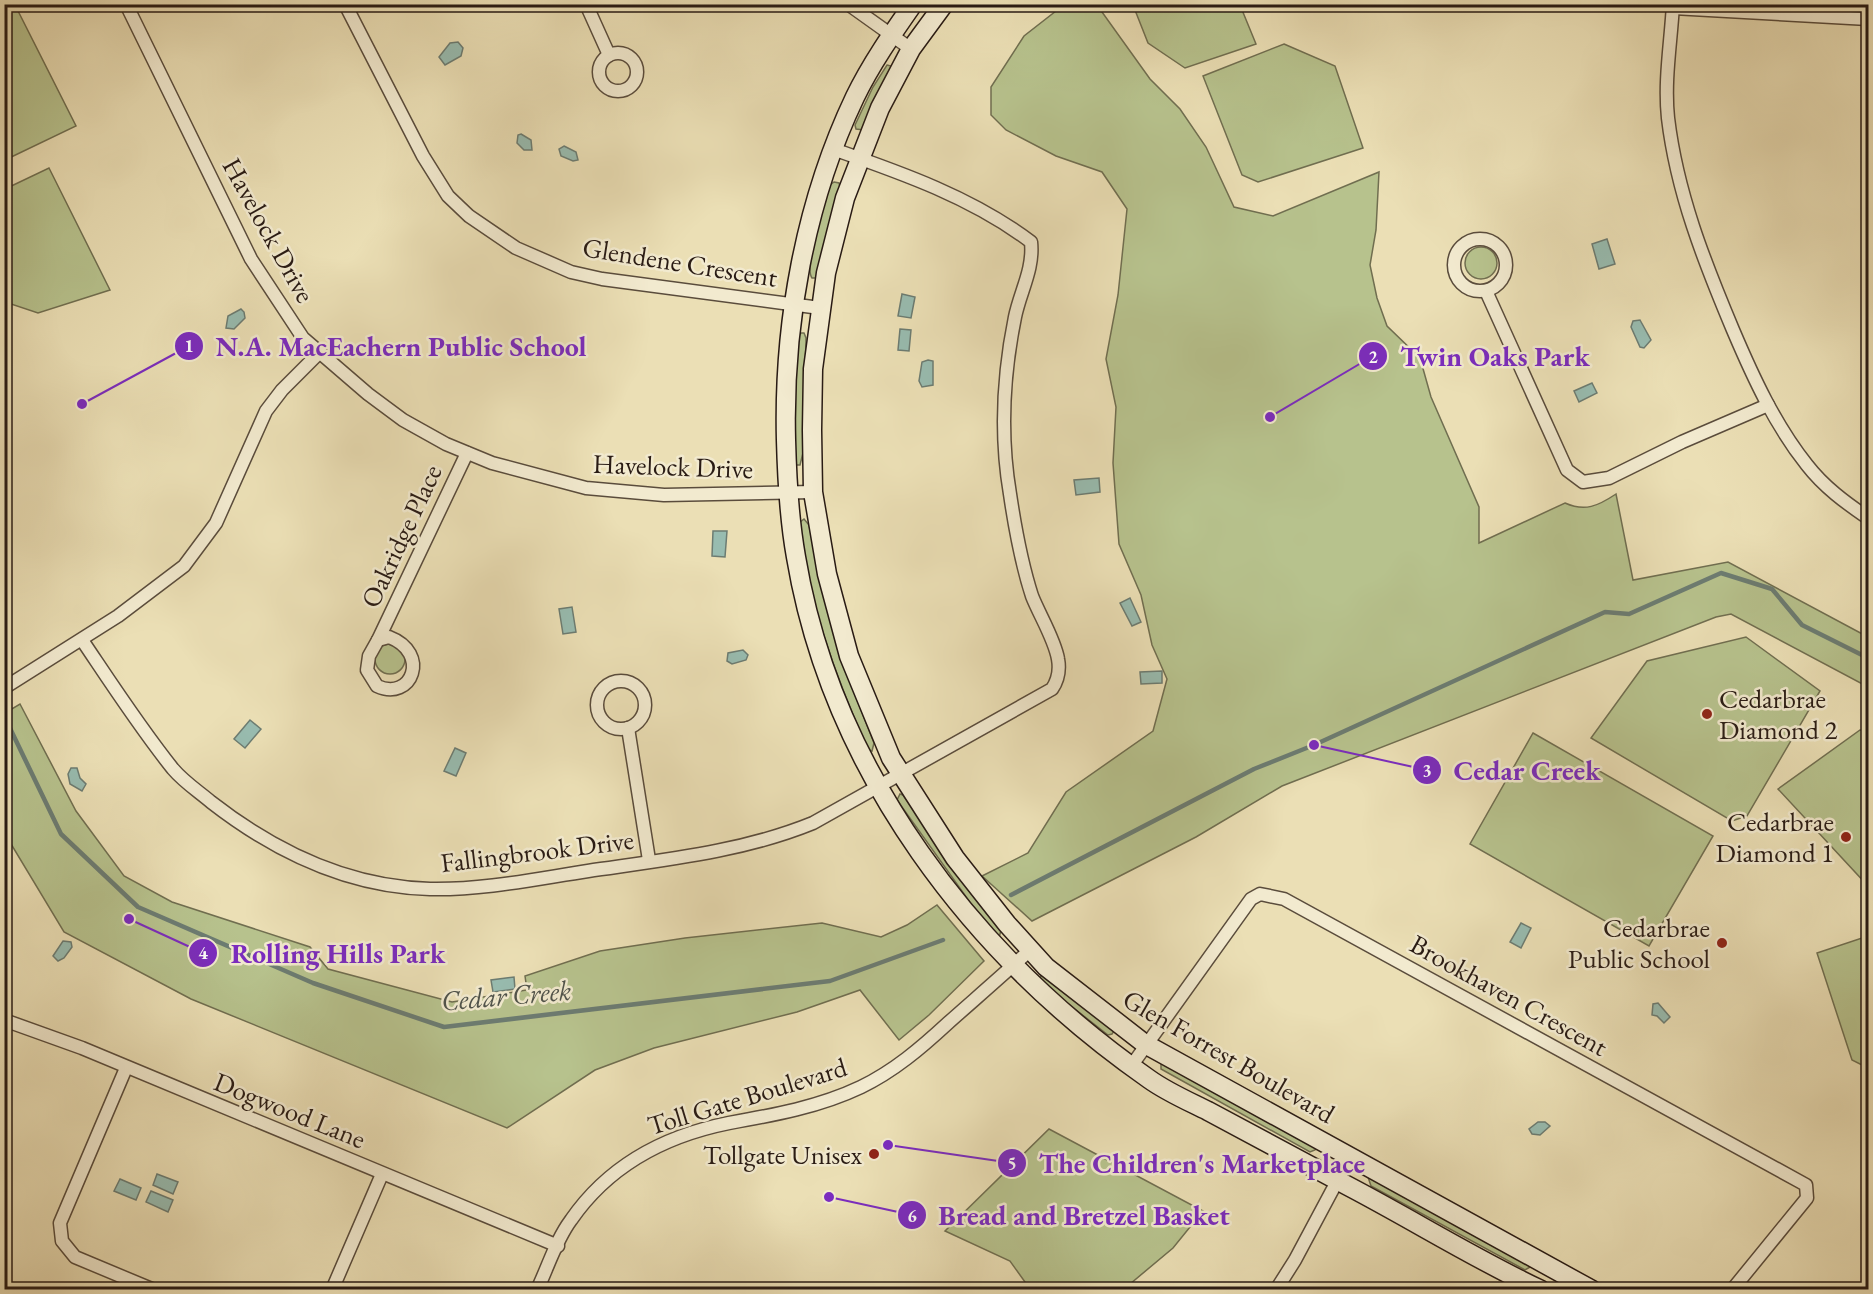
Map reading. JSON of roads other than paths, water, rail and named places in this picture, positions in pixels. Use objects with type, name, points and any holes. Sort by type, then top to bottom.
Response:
[{"type":"street","name":"Havelock Drive","points":[[126,4],[251,259],[303,338],[403,420],[467,453],[492,463],[585,488],[664,495],[813,492]]},
{"type":"street","name":"Glendene Crescent","points":[[345,4],[439,183],[469,216],[516,248],[571,272],[602,279],[820,308]]},
{"type":"street","points":[[586,4],[609,55]]},
{"type":"street","points":[[848,4],[911,49]]},
{"type":"street","name":"Glen Forrest Boulevard","points":[[913,4],[891,36],[855,99],[833,149],[808,231],[794,303],[787,356],[785,408],[788,494],[796,559],[814,633],[845,719],[878,786],[934,874],[984,936],[1071,1019],[1151,1081],[1541,1290]]},
{"type":"street","name":"Glen Forrest Boulevard","points":[[944,4],[911,49],[880,108],[845,198],[820,308],[813,369],[813,492],[827,574],[849,656],[891,758],[955,858],[1030,950],[1087,1002],[1145,1044],[1350,1157],[1565,1283],[1592,1290]]},
{"type":"street","points":[[1869,19],[1673,6],[1667,74],[1668,116],[1688,216],[1707,268],[1768,405],[1810,469],[1830,490],[1869,518]]},
{"type":"street","points":[[833,149],[860,158]]},
{"type":"street","name":"Fallingbrook Drive","points":[[82,639],[122,700],[187,783],[248,829],[302,860],[344,874],[429,889],[499,886],[702,854],[785,835],[813,823],[1052,689],[1057,681],[1058,657],[1038,612],[1020,554],[1005,469],[1003,403],[1007,357],[1015,314],[1032,253],[1031,242],[1006,223],[975,206],[860,158]]},
{"type":"street","points":[[1472,240],[1490,241],[1498,246],[1506,260],[1505,272],[1501,280],[1486,291],[1471,289],[1463,285],[1455,270],[1457,253],[1472,240]]},
{"type":"street","points":[[1486,291],[1567,470],[1583,482],[1610,478],[1682,442],[1768,405]]},
{"type":"street","points":[[4,688],[118,616],[184,566],[216,523],[266,411],[282,390],[320,352]]},
{"type":"street","name":"Oakridge Place","points":[[378,639],[389,636],[406,645],[413,660],[414,670],[403,686],[393,690],[381,688],[371,680],[367,663],[378,639],[467,453]]},
{"type":"street","points":[[614,681],[633,684],[644,697],[645,706],[641,718],[628,728],[612,727],[605,723],[597,708],[602,690],[614,681]]},
{"type":"street","points":[[628,728],[649,861]]},
{"type":"street","name":"Brookhaven Crescent","points":[[1131,1065],[1251,899],[1260,894],[1284,899],[1806,1185],[1807,1198],[1732,1290]]},
{"type":"street","name":"Toll Gate Boulevard","points":[[537,1290],[570,1221],[591,1193],[635,1157],[685,1135],[809,1107],[863,1086],[918,1051],[1030,950]]},
{"type":"street","name":"Dogwood Lane","points":[[4,1020],[37,1030],[558,1246]]},
{"type":"street","points":[[126,1068],[60,1223],[62,1237],[75,1257],[154,1290]]},
{"type":"street","points":[[1276,1290],[1350,1157]]},
{"type":"street","points":[[332,1290],[382,1174]]},
{"type":"water","points":[[458,42],[463,48],[461,56],[445,65],[439,57],[450,43]]},
{"type":"water","points":[[521,134],[531,140],[532,150],[524,150],[517,143],[518,135]]},
{"type":"water","points":[[564,146],[576,152],[578,160],[573,161],[561,156],[559,149]]},
{"type":"water","points":[[1607,239],[1615,264],[1599,269],[1592,244]]},
{"type":"water","points":[[902,294],[915,297],[911,318],[898,316]]},
{"type":"water","points":[[241,309],[245,318],[234,329],[226,328],[228,316]]},
{"type":"water","points":[[1640,320],[1651,340],[1644,348],[1640,347],[1631,327],[1633,321]]},
{"type":"water","points":[[900,329],[911,330],[909,351],[898,350]]},
{"type":"water","points":[[933,361],[933,385],[922,387],[919,381],[922,362]]},
{"type":"water","points":[[1592,383],[1597,393],[1579,402],[1574,391]]},
{"type":"water","points":[[1099,478],[1100,492],[1076,495],[1074,480]]},
{"type":"water","points":[[713,531],[727,531],[725,557],[712,556]]},
{"type":"water","points":[[1130,598],[1141,622],[1132,626],[1120,603]]},
{"type":"water","points":[[572,607],[576,632],[563,634],[559,609]]},
{"type":"water","points":[[743,650],[748,655],[746,660],[732,664],[727,661],[728,653]]},
{"type":"water","points":[[1162,671],[1162,683],[1141,684],[1140,672]]},
{"type":"water","points":[[250,720],[261,729],[245,748],[234,739]]},
{"type":"water","points":[[455,748],[466,753],[456,776],[444,771]]},
{"type":"water","points":[[71,768],[77,768],[80,778],[86,784],[82,791],[70,784],[68,774]]},
{"type":"water","points":[[1521,923],[1531,928],[1521,948],[1510,942]]},
{"type":"water","points":[[63,941],[71,942],[72,947],[64,958],[58,961],[53,956]]},
{"type":"water","points":[[514,977],[515,989],[493,992],[491,980]]},
{"type":"water","points":[[1658,1003],[1670,1017],[1664,1023],[1657,1016],[1652,1015],[1653,1004]]},
{"type":"water","points":[[1538,1122],[1545,1122],[1550,1126],[1540,1135],[1532,1134],[1529,1129]]},
{"type":"water","points":[[157,1174],[178,1182],[173,1194],[153,1185]]},
{"type":"water","points":[[120,1179],[141,1188],[136,1200],[114,1191]]},
{"type":"water","points":[[151,1191],[173,1200],[168,1212],[146,1202]]},
{"type":"waterway","name":"Cedar Creek","points":[[1011,895],[1254,769],[1314,745],[1605,612],[1629,614],[1721,573],[1772,589],[1802,625],[1868,658]]},
{"type":"waterway","name":"Cedar Creek","points":[[7,722],[61,834],[138,907],[313,983],[444,1027],[830,981],[943,940]]},
{"type":"place","name":"N.A. MacEachern Public School","points":[[82,404]]},
{"type":"place","name":"Twin Oaks Park","points":[[1270,417]]},
{"type":"place","name":"Cedarbrae Diamond 2","points":[[1707,714]]},
{"type":"place","name":"Cedar Creek","points":[[1314,745]]},
{"type":"place","name":"Cedarbrae Diamond 1","points":[[1846,837]]},
{"type":"place","name":"Rolling Hills Park","points":[[129,919]]},
{"type":"place","name":"Cedarbrae Public School","points":[[1722,943]]},
{"type":"place","name":"The Children's Marketplace","points":[[888,1145]]},
{"type":"place","name":"Tollgate Unisex","points":[[874,1154]]},
{"type":"place","name":"Bread and Bretzel Basket","points":[[829,1197]]}]
